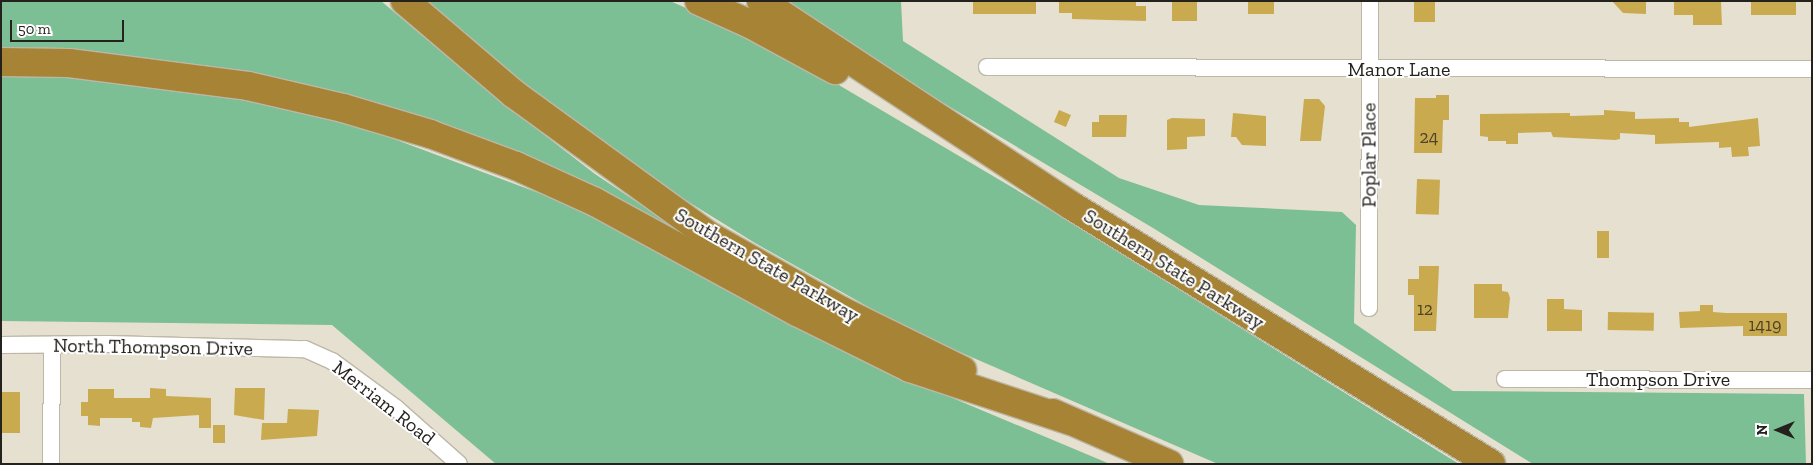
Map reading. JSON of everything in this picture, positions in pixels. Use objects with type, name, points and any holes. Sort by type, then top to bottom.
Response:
[{"type":"highway","name":"Southern State Parkway","points":[[405,1],[514,94],[708,235],[842,311],[1070,421],[1170,464]]},
{"type":"highway","points":[[699,1],[750,24],[854,80],[1072,206]]},
{"type":"highway","name":"Southern State Parkway","points":[[761,1],[1072,206],[1490,462]]},
{"type":"highway","points":[[1,62],[69,63],[248,86],[343,108],[430,134],[516,166],[595,202],[656,238],[910,368],[1070,421]]},
{"type":"street","name":"Poplar Place","points":[[1369,308],[1370,1]]},
{"type":"street","name":"Manor Lane","points":[[987,67],[1812,69]]},
{"type":"street","name":"North Thompson Drive","points":[[1,346],[108,344],[305,349]]},
{"type":"street","points":[[51,464],[52,346]]},
{"type":"street","name":"Merriam Road","points":[[305,349],[332,361],[396,408],[459,464]]},
{"type":"street","name":"Thompson Drive","points":[[1505,378],[1812,380]]},
{"type":"green space","points":[[1,1],[381,1],[494,96],[595,174],[701,245],[395,114],[1,54]]},
{"type":"green space","points":[[424,1],[670,1],[771,45],[1064,218],[1459,464],[1218,464],[909,330],[755,243],[619,159],[483,56]]},
{"type":"green space","points":[[786,1],[901,1],[903,41],[1119,178],[1199,205],[1342,212],[1356,225],[1354,323],[1453,391],[1804,394],[1806,464],[1533,464],[1153,228],[871,60]]},
{"type":"green space","points":[[1,73],[63,76],[203,93],[335,117],[582,209],[815,333],[955,399],[1110,464],[496,464],[332,325],[1,321]]},
{"type":"building","points":[[973,1],[1036,1],[1036,14],[973,14]]},
{"type":"building","points":[[1059,1],[1136,1],[1136,6],[1146,6],[1146,21],[1072,19],[1072,13],[1059,13]]},
{"type":"building","points":[[1172,1],[1197,1],[1197,21],[1172,21]]},
{"type":"building","points":[[1248,1],[1274,1],[1274,14],[1248,14]]},
{"type":"building","points":[[1414,1],[1435,1],[1435,22],[1414,22]]},
{"type":"building","points":[[1612,1],[1646,1],[1646,14],[1623,13]]},
{"type":"building","points":[[1674,1],[1721,1],[1722,25],[1693,25],[1693,15],[1674,15]]},
{"type":"building","points":[[1751,1],[1796,1],[1796,15],[1751,15]]},
{"type":"building","points":[[1436,95],[1449,95],[1449,120],[1443,120],[1442,153],[1414,153],[1415,98],[1436,98]]},
{"type":"building","points":[[1304,99],[1319,99],[1325,106],[1321,141],[1300,141]]},
{"type":"building","points":[[1059,110],[1071,115],[1066,127],[1054,122]]},
{"type":"building","points":[[1604,110],[1635,112],[1635,119],[1679,118],[1679,122],[1689,122],[1689,127],[1758,118],[1760,146],[1748,147],[1749,156],[1732,157],[1731,147],[1719,148],[1719,142],[1655,144],[1655,135],[1620,133],[1620,139],[1615,140],[1553,137],[1551,132],[1518,133],[1518,144],[1506,144],[1506,141],[1488,141],[1488,137],[1480,136],[1480,114],[1570,113],[1570,116],[1604,115]]},
{"type":"building","points":[[1233,113],[1266,116],[1266,146],[1242,145],[1236,137],[1231,137]]},
{"type":"building","points":[[1099,115],[1127,115],[1126,137],[1092,137],[1092,122],[1099,122]]},
{"type":"building","points":[[1172,118],[1205,119],[1205,136],[1187,137],[1187,149],[1167,150],[1167,120]]},
{"type":"building","points":[[1417,179],[1440,180],[1439,215],[1416,214]]},
{"type":"building","points":[[1597,231],[1609,231],[1609,258],[1597,258]]},
{"type":"building","points":[[1419,266],[1439,266],[1436,331],[1414,331],[1414,295],[1408,295],[1408,279],[1419,279]]},
{"type":"building","points":[[1474,284],[1502,284],[1502,291],[1508,292],[1510,298],[1508,318],[1474,318]]},
{"type":"building","points":[[1547,299],[1564,299],[1564,309],[1582,310],[1582,331],[1547,331]]},
{"type":"building","points":[[1700,305],[1713,305],[1713,312],[1787,313],[1787,336],[1743,336],[1743,326],[1680,328],[1679,312],[1700,311]]},
{"type":"building","points":[[1608,312],[1654,313],[1654,331],[1608,330]]},
{"type":"building","points":[[150,388],[166,389],[166,396],[211,398],[211,428],[199,428],[199,415],[153,418],[151,428],[140,427],[140,422],[132,422],[132,418],[100,418],[100,426],[88,425],[88,416],[81,416],[81,402],[88,402],[88,389],[114,389],[114,398],[150,398]]},
{"type":"building","points":[[235,388],[265,388],[264,420],[234,415]]},
{"type":"building","points":[[2,392],[20,392],[20,433],[2,433]]},
{"type":"building","points":[[288,409],[319,410],[317,436],[261,440],[262,423],[287,423]]},
{"type":"building","points":[[213,425],[225,425],[225,443],[213,443]]}]
